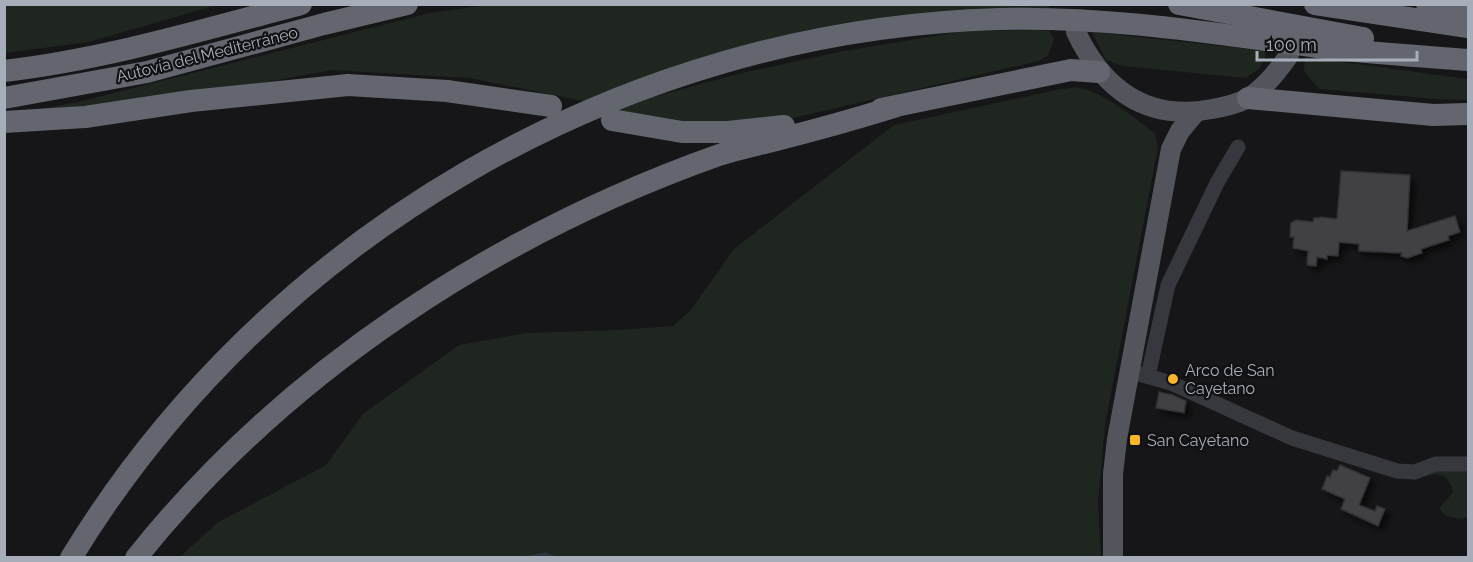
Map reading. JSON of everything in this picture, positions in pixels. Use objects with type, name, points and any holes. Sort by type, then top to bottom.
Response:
[{"type":"highway","points":[[175,39],[206,19],[247,4]]},
{"type":"highway","name":"Autovía del Mediterráneo","points":[[4,71],[93,58],[175,39],[301,4]]},
{"type":"highway","name":"Autovía del Mediterráneo","points":[[4,98],[147,72],[407,4]]},
{"type":"highway","points":[[1179,4],[1272,31]]},
{"type":"highway","points":[[1427,4],[1468,12]]},
{"type":"highway","points":[[1323,6],[1468,27]]},
{"type":"highway","points":[[71,558],[89,528],[136,462],[169,422],[223,361],[264,321],[325,268],[388,221],[458,176],[506,149],[599,106],[668,79],[732,60],[799,44],[891,28],[999,19],[1097,21],[1272,31],[1468,60]]},
{"type":"highway","points":[[1323,39],[1468,54]]},
{"type":"highway","points":[[136,558],[196,490],[248,438],[301,391],[363,342],[482,264],[550,227],[624,192],[721,155],[894,107],[1071,70],[1099,72]]},
{"type":"highway","points":[[4,122],[85,117],[191,101],[348,85],[447,91],[551,106]]},
{"type":"highway","points":[[1248,98],[1433,115],[1468,114]]},
{"type":"highway","points":[[612,120],[682,132],[728,132],[781,127],[894,107]]},
{"type":"main road","points":[[1076,32],[1099,72],[1118,89],[1157,109],[1195,113],[1248,98],[1269,81],[1289,55]]},
{"type":"main road","points":[[1157,109],[1169,132],[1172,149]]},
{"type":"main road","points":[[1113,558],[1113,474],[1138,374],[1172,149],[1180,131],[1195,113]]},
{"type":"street","points":[[1239,147],[1217,183],[1168,285],[1138,374],[1171,383],[1292,438],[1397,471],[1414,472],[1436,464],[1468,464]]},
{"type":"shaded area","points":[[4,5],[217,5],[89,42],[5,53]]},
{"type":"shaded area","points":[[486,5],[1049,5],[1049,10],[984,10],[891,17],[812,29],[737,48],[584,101],[469,78],[332,70],[261,83],[5,116],[82,101],[430,13]]},
{"type":"shaded area","points":[[1049,30],[1054,40],[1048,55],[1039,61],[780,121],[684,122],[612,110],[742,73],[844,51],[965,31]]},
{"type":"shaded area","points":[[1092,32],[1267,51],[1260,68],[1246,78],[1123,66],[1106,60]]},
{"type":"shaded area","points":[[1305,57],[1468,79],[1468,100],[1319,89],[1304,71]]},
{"type":"shaded area","points":[[1076,87],[1098,94],[1155,133],[1158,147],[1105,425],[1098,501],[1101,557],[180,557],[217,523],[326,465],[363,414],[459,345],[527,333],[673,326],[690,311],[734,249],[894,125]]},
{"type":"shaded area","points":[[1468,468],[1468,517],[1460,519],[1446,516],[1439,509],[1453,492],[1447,479],[1438,474],[1413,481],[1410,477],[1420,474]]},
{"type":"building","points":[[1341,171],[1410,175],[1407,231],[1455,216],[1460,232],[1448,236],[1449,240],[1421,249],[1422,253],[1407,258],[1401,256],[1402,253],[1359,251],[1359,244],[1339,242],[1338,256],[1327,255],[1327,259],[1317,257],[1316,266],[1307,265],[1308,251],[1293,248],[1294,237],[1290,237],[1291,223],[1296,220],[1313,222],[1314,218],[1320,217],[1337,219]]},
{"type":"building","points":[[1159,392],[1186,401],[1184,413],[1156,408]]},
{"type":"building","points":[[1340,465],[1370,478],[1359,505],[1375,511],[1377,506],[1385,509],[1378,526],[1341,509],[1345,499],[1322,489],[1327,476],[1330,477],[1333,470],[1337,471]]},
{"type":"waterway","points":[[523,558],[545,554],[556,558]]},
{"type":"place","name":"Arco de San Cayetano","points":[[1173,379]]},
{"type":"place","name":"San Cayetano","points":[[1135,440]]}]
